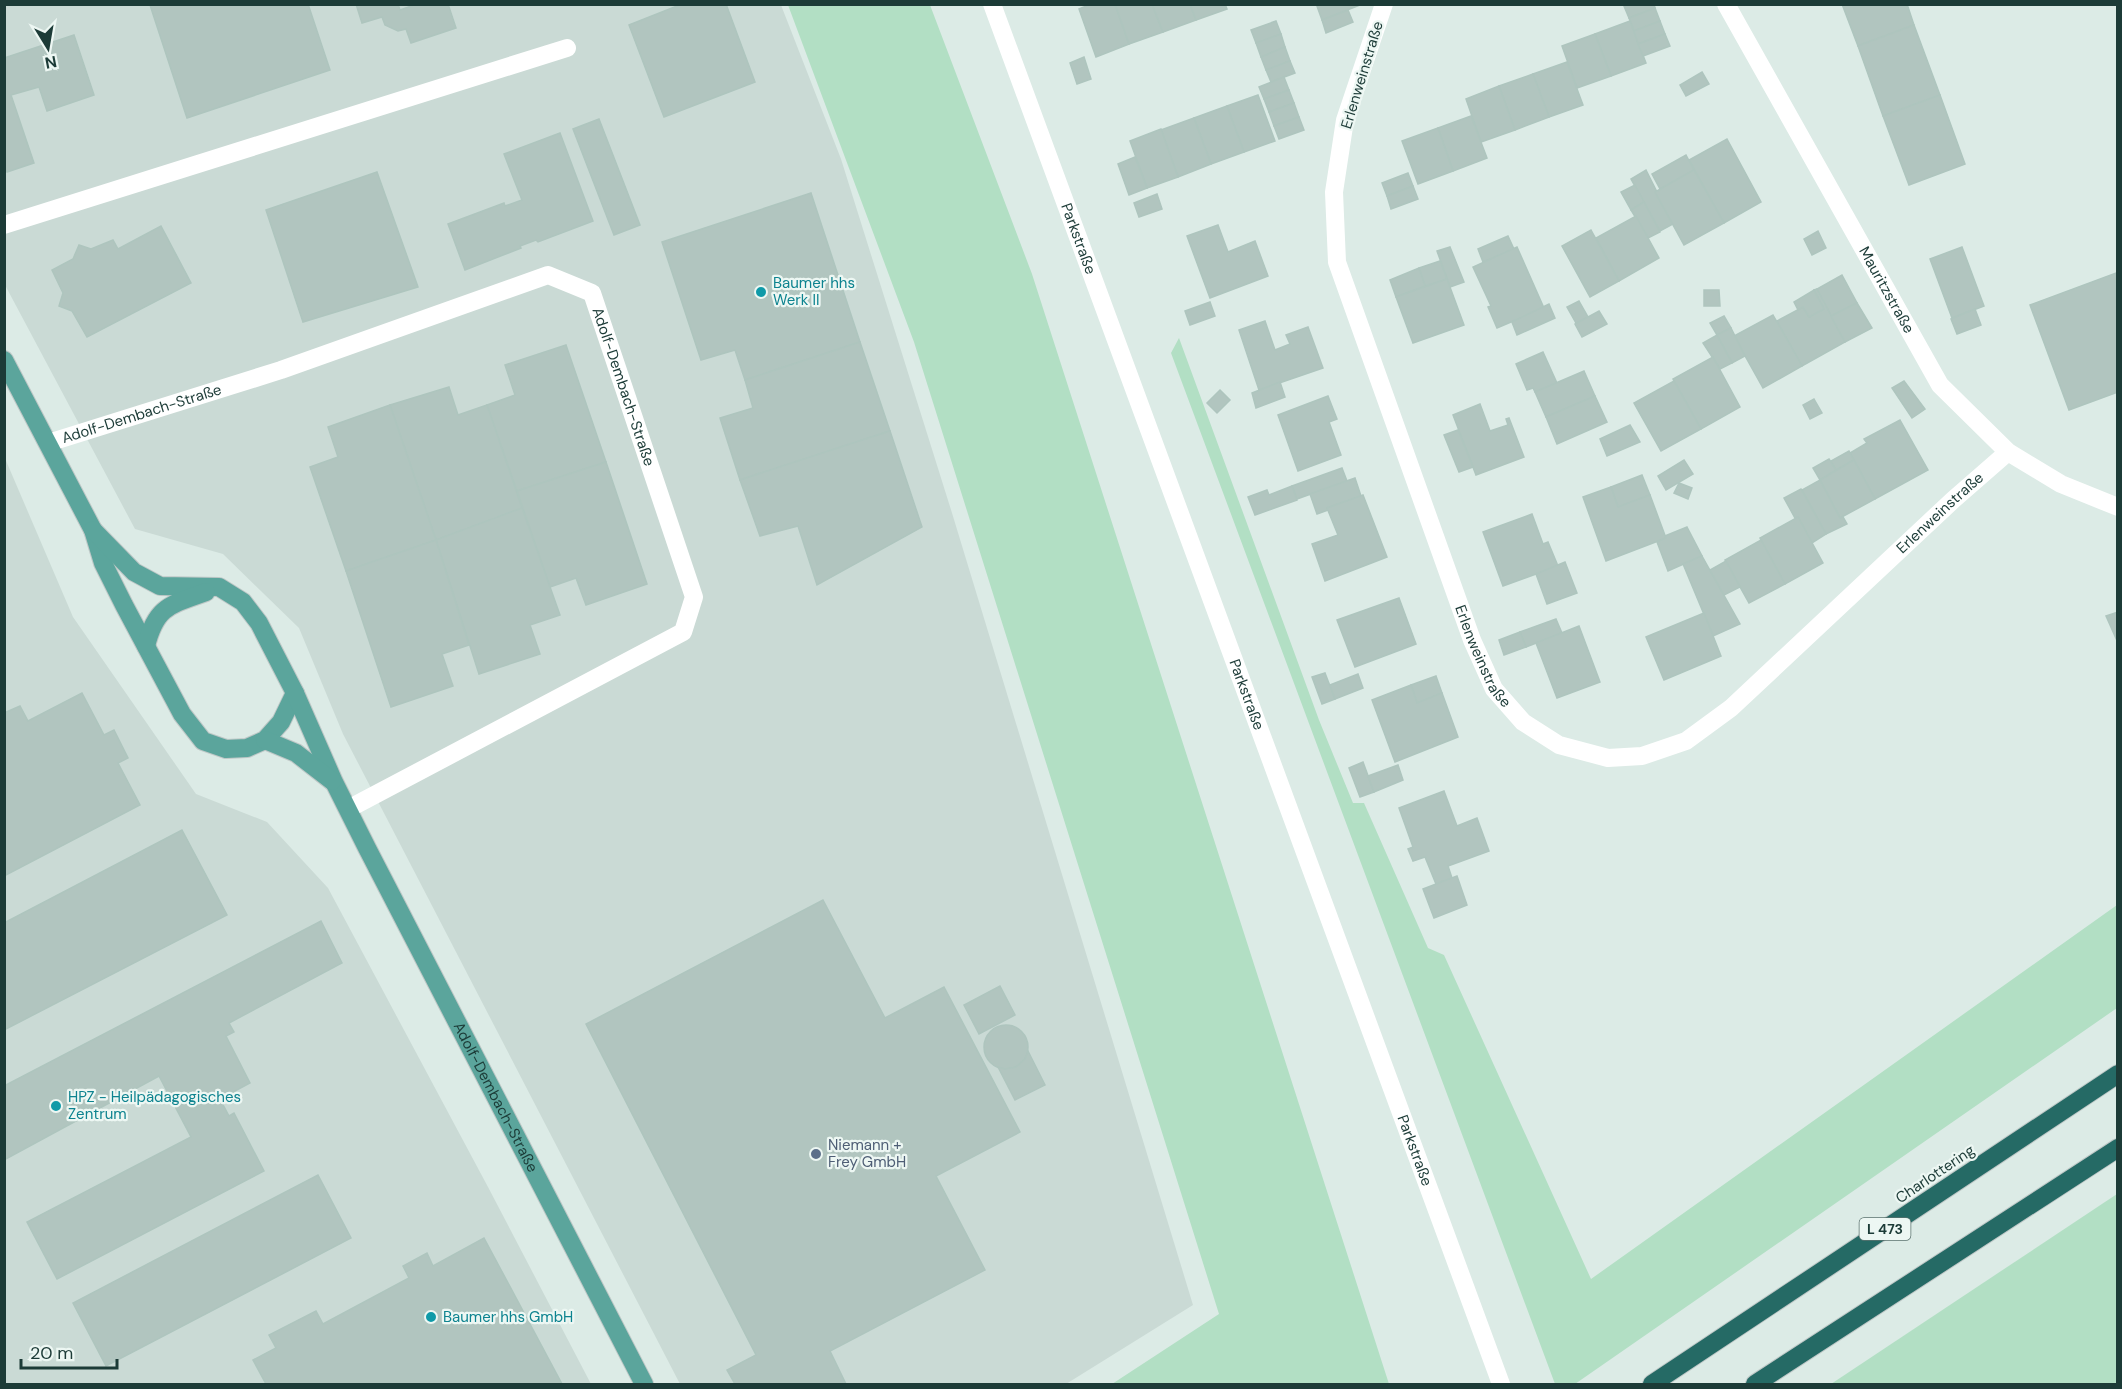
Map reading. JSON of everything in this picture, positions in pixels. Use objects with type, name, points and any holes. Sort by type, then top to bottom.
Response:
[{"type":"highway","name":"Charlottering","points":[[1652,1384],[2118,1074]]},
{"type":"highway","points":[[1755,1384],[2118,1148]]},
{"type":"main road","name":"Adolf-Dembach-Straße","points":[[4,360],[93,530],[103,563],[146,646],[182,714],[203,741],[226,749],[247,748],[265,740],[296,753],[334,782]]},
{"type":"main road","name":"Adolf-Dembach-Straße","points":[[93,530],[134,572],[160,586],[219,587],[243,602],[259,623],[296,693],[334,782],[439,990],[644,1384]]},
{"type":"main road","points":[[146,646],[151,627],[164,609],[219,587]]},
{"type":"main road","points":[[265,740],[281,722],[296,693]]},
{"type":"street","name":"Parkstraße","points":[[992,4],[1501,1384]]},
{"type":"street","name":"Erlenweinstraße","points":[[1384,4],[1345,120],[1334,192],[1337,262],[1472,640],[1494,689],[1523,722],[1559,745],[1608,758],[1642,756],[1686,741],[1731,708],[1953,500],[2008,452]]},
{"type":"street","name":"Mauritzstraße","points":[[1726,4],[1940,385],[2008,452],[2061,484],[2118,507]]},
{"type":"street","points":[[4,225],[567,48]]},
{"type":"street","name":"Adolf-Dembach-Straße","points":[[48,442],[281,370],[548,275],[592,293],[694,597],[683,632],[348,809]]},
{"type":"shaded area","points":[[4,5],[781,5],[841,159],[952,513],[1193,1305],[1066,1384],[680,1384],[343,734],[299,628],[223,554],[135,529],[5,285]]},
{"type":"shaded area","points":[[4,456],[73,617],[196,794],[267,822],[328,888],[591,1384],[5,1384]]},
{"type":"green space","points":[[788,5],[930,5],[1032,274],[1389,1384],[1112,1384],[1219,1314],[914,342]]},
{"type":"green space","points":[[1179,338],[1319,720],[1353,803],[1364,803],[1428,948],[1444,955],[1591,1279],[2117,905],[2117,1008],[1575,1384],[1555,1384],[1171,353]]},
{"type":"green space","points":[[2117,1194],[2117,1384],[1831,1384]]},
{"type":"building","points":[[308,4],[330,70],[187,118],[150,5]]},
{"type":"building","points":[[356,4],[398,4],[400,10],[417,4],[448,4],[456,28],[411,43],[406,29],[398,31],[385,25],[382,17],[362,23]]},
{"type":"building","points":[[682,4],[726,4],[755,82],[664,117],[629,25]]},
{"type":"building","points":[[1091,4],[1115,4],[1129,44],[1096,57],[1079,9]]},
{"type":"building","points":[[1115,4],[1152,4],[1163,32],[1129,44]]},
{"type":"building","points":[[1152,4],[1190,4],[1196,20],[1163,32]]},
{"type":"building","points":[[1190,4],[1225,4],[1227,9],[1196,20]]},
{"type":"building","points":[[1321,4],[1360,5],[1322,20],[1317,6]]},
{"type":"building","points":[[1654,4],[1655,8],[1629,18],[1624,6]]},
{"type":"building","points":[[1842,4],[1907,4],[1914,25],[1858,46]]},
{"type":"building","points":[[1655,8],[1660,21],[1634,31],[1629,18]]},
{"type":"building","points":[[1348,10],[1353,22],[1326,33],[1322,20]]},
{"type":"building","points":[[1276,21],[1281,34],[1256,43],[1251,30]]},
{"type":"building","points":[[1630,21],[1646,63],[1611,76],[1595,34]]},
{"type":"building","points":[[1660,21],[1665,34],[1638,44],[1634,31]]},
{"type":"building","points":[[1914,25],[1940,95],[1883,116],[1858,46]]},
{"type":"building","points":[[1281,34],[1285,47],[1261,57],[1256,43]]},
{"type":"building","points":[[1595,34],[1611,76],[1577,88],[1562,46]]},
{"type":"building","points":[[1665,34],[1670,46],[1643,56],[1638,44]]},
{"type":"building","points":[[74,35],[94,95],[47,111],[39,87],[11,95],[34,163],[7,172],[4,165],[4,58]]},
{"type":"building","points":[[1285,47],[1290,61],[1266,70],[1261,57]]},
{"type":"building","points":[[1084,57],[1091,79],[1077,84],[1070,63]]},
{"type":"building","points":[[1290,61],[1295,73],[1271,82],[1266,70]]},
{"type":"building","points":[[1567,62],[1583,105],[1549,117],[1533,74]]},
{"type":"building","points":[[1702,72],[1709,84],[1686,96],[1680,85]]},
{"type":"building","points":[[1533,74],[1549,117],[1515,130],[1499,86]]},
{"type":"building","points":[[1284,77],[1289,90],[1264,99],[1259,87]]},
{"type":"building","points":[[1499,86],[1515,130],[1481,142],[1466,99]]},
{"type":"building","points":[[1289,90],[1294,103],[1269,112],[1264,99]]},
{"type":"building","points":[[1258,95],[1275,141],[1244,152],[1227,106]]},
{"type":"building","points":[[1940,95],[1965,164],[1909,185],[1883,116]]},
{"type":"building","points":[[1294,103],[1299,117],[1274,126],[1269,112]]},
{"type":"building","points":[[1227,106],[1244,152],[1211,164],[1194,118]]},
{"type":"building","points":[[1471,116],[1487,158],[1453,171],[1438,128]]},
{"type":"building","points":[[1299,117],[1304,130],[1279,139],[1274,126]]},
{"type":"building","points":[[1194,118],[1211,164],[1178,177],[1161,130]]},
{"type":"building","points":[[599,119],[640,225],[614,235],[573,129]]},
{"type":"building","points":[[1438,128],[1453,171],[1418,184],[1402,141]]},
{"type":"building","points":[[1161,129],[1178,177],[1147,188],[1130,141]]},
{"type":"building","points":[[560,133],[593,221],[538,242],[536,240],[520,246],[521,248],[465,270],[448,224],[504,203],[505,206],[522,200],[504,154]]},
{"type":"building","points":[[1727,139],[1761,202],[1724,223],[1689,160]]},
{"type":"building","points":[[1686,155],[1694,170],[1660,189],[1652,174]]},
{"type":"building","points":[[1135,157],[1147,188],[1129,195],[1118,164]]},
{"type":"building","points":[[1646,170],[1673,224],[1660,231],[1631,179]]},
{"type":"building","points":[[1694,170],[1724,223],[1684,245],[1655,192]]},
{"type":"building","points":[[377,172],[418,287],[303,322],[266,210]]},
{"type":"building","points":[[1408,173],[1413,186],[1387,196],[1382,183]]},
{"type":"building","points":[[1635,185],[1644,202],[1631,210],[1621,192]]},
{"type":"building","points":[[1413,186],[1418,199],[1391,209],[1387,196]]},
{"type":"building","name":"Baumer hhs Werk II","points":[[811,193],[860,342],[745,380],[735,350],[701,360],[662,242]]},
{"type":"building","points":[[1157,194],[1162,209],[1139,217],[1134,203]]},
{"type":"building","points":[[1644,202],[1660,232],[1648,238],[1631,210]]},
{"type":"building","points":[[1636,216],[1659,258],[1619,281],[1596,238]]},
{"type":"building","points":[[1218,225],[1228,252],[1255,241],[1268,276],[1210,298],[1187,236]]},
{"type":"building","points":[[161,226],[191,283],[87,337],[72,311],[59,306],[63,293],[52,270],[73,259],[79,245],[91,249],[113,240],[118,249]]},
{"type":"building","points":[[1591,230],[1619,281],[1590,297],[1562,246]]},
{"type":"building","points":[[1818,231],[1826,248],[1812,255],[1804,239]]},
{"type":"building","points":[[1508,236],[1514,249],[1483,262],[1478,249]]},
{"type":"building","points":[[1450,247],[1464,282],[1450,287],[1437,251]]},
{"type":"building","points":[[1517,247],[1544,308],[1497,328],[1488,307],[1491,306],[1473,267]]},
{"type":"building","points":[[1962,247],[1984,306],[1952,318],[1930,259]]},
{"type":"building","points":[[1440,261],[1447,279],[1425,286],[1419,268]]},
{"type":"building","points":[[1419,268],[1425,286],[1396,297],[1390,280]]},
{"type":"building","points":[[2116,273],[2118,392],[2069,410],[2030,305]]},
{"type":"building","points":[[1842,275],[1857,303],[1831,316],[1817,289]]},
{"type":"building","points":[[1447,279],[1464,325],[1413,343],[1396,297]]},
{"type":"building","points":[[1817,289],[1845,342],[1802,366],[1777,321],[1803,307],[1809,317],[1824,309],[1814,290]]},
{"type":"building","points":[[1704,290],[1719,290],[1720,306],[1704,306]]},
{"type":"building","points":[[1814,290],[1824,309],[1809,317],[1803,307],[1798,310],[1794,302]]},
{"type":"building","points":[[1579,301],[1588,317],[1576,323],[1567,307]]},
{"type":"building","points":[[1210,302],[1215,316],[1190,325],[1185,311]]},
{"type":"building","points":[[1857,303],[1872,328],[1845,342],[1831,316]]},
{"type":"building","points":[[1549,304],[1555,318],[1517,335],[1512,322]]},
{"type":"building","points":[[1975,309],[1981,325],[1957,334],[1951,319]]},
{"type":"building","points":[[1599,311],[1607,324],[1582,337],[1575,324]]},
{"type":"building","points":[[1773,315],[1802,366],[1763,388],[1734,336]]},
{"type":"building","points":[[1724,316],[1731,328],[1717,335],[1710,323]]},
{"type":"building","points":[[1265,321],[1275,350],[1290,344],[1286,335],[1308,327],[1323,368],[1259,390],[1239,330]]},
{"type":"building","points":[[1731,328],[1745,356],[1732,363],[1717,335]]},
{"type":"building","points":[[1717,335],[1732,363],[1720,369],[1703,343]]},
{"type":"building","points":[[860,342],[890,431],[740,480],[720,418],[753,408],[745,380]]},
{"type":"building","points":[[566,345],[606,462],[517,491],[487,405],[515,395],[505,365]]},
{"type":"building","points":[[1543,352],[1557,383],[1535,392],[1533,388],[1527,390],[1516,364]]},
{"type":"building","points":[[1713,357],[1740,407],[1701,429],[1673,379]]},
{"type":"building","points":[[1584,371],[1595,396],[1546,417],[1535,392]]},
{"type":"building","points":[[1674,381],[1701,429],[1661,451],[1634,403]]},
{"type":"building","points":[[1904,381],[1925,409],[1912,418],[1892,388]]},
{"type":"building","points":[[1280,382],[1285,397],[1256,408],[1252,393]]},
{"type":"building","points":[[449,387],[458,415],[487,405],[522,508],[436,540],[390,405]]},
{"type":"building","points":[[1220,390],[1230,400],[1217,413],[1207,403]]},
{"type":"building","points":[[1328,396],[1337,419],[1329,422],[1341,455],[1298,471],[1278,415]]},
{"type":"building","points":[[1595,396],[1607,422],[1557,444],[1546,417]]},
{"type":"building","points":[[1814,399],[1822,413],[1810,419],[1803,405]]},
{"type":"building","points":[[1480,404],[1490,431],[1508,425],[1506,419],[1509,418],[1524,457],[1476,475],[1453,415]]},
{"type":"building","points":[[390,405],[436,540],[346,571],[310,467],[338,457],[328,427]]},
{"type":"building","points":[[1900,420],[1928,470],[1875,499],[1850,453],[1867,443],[1864,439]]},
{"type":"building","points":[[1630,425],[1640,442],[1607,456],[1600,439]]},
{"type":"building","points":[[1458,430],[1473,467],[1459,472],[1444,435]]},
{"type":"building","points":[[890,431],[922,527],[817,585],[798,526],[760,536],[740,480]]},
{"type":"building","points":[[1849,451],[1854,460],[1836,470],[1831,461]]},
{"type":"building","points":[[1829,459],[1836,470],[1820,480],[1813,468]]},
{"type":"building","points":[[1684,460],[1693,474],[1666,490],[1658,476]]},
{"type":"building","points":[[1854,460],[1875,499],[1840,518],[1820,480]]},
{"type":"building","points":[[606,462],[647,584],[586,605],[576,578],[550,587],[517,491]]},
{"type":"building","points":[[1342,468],[1347,481],[1297,499],[1292,486]]},
{"type":"building","points":[[1642,475],[1650,495],[1618,507],[1611,487]]},
{"type":"building","points":[[1355,478],[1361,496],[1317,514],[1310,494]]},
{"type":"building","points":[[1820,480],[1840,518],[1843,517],[1847,524],[1826,534],[1802,490]]},
{"type":"building","points":[[1679,483],[1692,488],[1688,499],[1674,493]]},
{"type":"building","points":[[1292,486],[1297,500],[1255,515],[1248,497],[1267,490],[1269,495]]},
{"type":"building","points":[[1611,487],[1618,507],[1650,495],[1666,538],[1606,561],[1583,497]]},
{"type":"building","points":[[1801,489],[1826,534],[1812,543],[1798,517],[1795,518],[1784,498]]},
{"type":"building","points":[[1363,495],[1387,557],[1325,581],[1312,544],[1338,535],[1327,508]]},
{"type":"building","points":[[522,508],[560,615],[530,625],[540,654],[479,674],[436,540]]},
{"type":"building","points":[[1532,514],[1543,544],[1548,542],[1558,566],[1503,586],[1483,532]]},
{"type":"building","points":[[1798,517],[1823,563],[1785,584],[1760,538]]},
{"type":"building","points":[[1687,527],[1702,556],[1668,571],[1657,542]]},
{"type":"building","points":[[436,540],[469,645],[442,654],[453,686],[391,707],[346,571]]},
{"type":"building","points":[[1761,540],[1785,584],[1749,603],[1725,560]]},
{"type":"building","points":[[1702,556],[1740,624],[1713,636],[1683,564]]},
{"type":"building","points":[[1726,561],[1740,587],[1724,595],[1710,570]]},
{"type":"building","points":[[1565,562],[1577,593],[1547,604],[1536,574]]},
{"type":"building","points":[[1399,598],[1416,644],[1355,667],[1337,620]]},
{"type":"building","points":[[2118,612],[2118,643],[2106,616]]},
{"type":"building","points":[[1704,613],[1721,656],[1664,680],[1646,637]]},
{"type":"building","points":[[1556,619],[1562,633],[1526,647],[1520,632]]},
{"type":"building","points":[[1579,626],[1600,682],[1557,698],[1536,643]]},
{"type":"building","points":[[1520,632],[1526,647],[1504,655],[1499,640]]},
{"type":"building","points":[[1325,673],[1335,699],[1322,704],[1312,677]]},
{"type":"building","points":[[1358,674],[1363,688],[1335,699],[1330,685]]},
{"type":"building","points":[[1436,676],[1442,693],[1417,703],[1411,685]]},
{"type":"building","points":[[1411,685],[1417,703],[1442,693],[1458,737],[1395,762],[1372,700]]},
{"type":"building","points":[[82,693],[104,735],[114,730],[128,758],[118,763],[140,805],[4,876],[4,713],[20,706],[28,721]]},
{"type":"building","points":[[1363,762],[1374,792],[1360,797],[1349,768]]},
{"type":"building","points":[[1398,765],[1403,780],[1374,792],[1368,776]]},
{"type":"building","points":[[1444,791],[1457,826],[1477,818],[1489,851],[1448,866],[1452,878],[1436,884],[1425,857],[1413,861],[1408,849],[1413,847],[1399,808]]},
{"type":"building","points":[[182,830],[227,915],[4,1030],[4,923]]},
{"type":"building","points":[[1457,876],[1467,905],[1434,918],[1423,889]]},
{"type":"building","name":"Niemann + Frey GmbH","points":[[823,900],[885,1018],[944,987],[1020,1132],[936,1176],[985,1270],[830,1351],[846,1384],[735,1384],[727,1370],[756,1355],[586,1024]]},
{"type":"building","name":"HPZ - Heilpädagogisches Zentrum","points":[[321,921],[342,963],[229,1023],[234,1032],[226,1036],[250,1083],[220,1099],[229,1116],[234,1113],[264,1171],[57,1279],[27,1222],[191,1137],[159,1076],[4,1160],[4,1086]]},
{"type":"building","points":[[1000,986],[1015,1015],[979,1034],[964,1005]]},
{"type":"building","points":[[1006,1025],[1021,1032],[1028,1047],[1021,1062],[1006,1069],[991,1062],[984,1047],[991,1032]]},
{"type":"building","points":[[1028,1051],[1045,1085],[1015,1100],[998,1067],[1005,1069],[1016,1067],[1025,1059]]},
{"type":"building","points":[[318,1175],[351,1238],[106,1366],[73,1303]]},
{"type":"building","name":"Baumer hhs GmbH","points":[[484,1238],[562,1384],[266,1384],[253,1360],[276,1348],[269,1335],[316,1311],[323,1324],[409,1278],[403,1266],[427,1253],[433,1266]]},
{"type":"place","name":"Baumer hhs Werk II","points":[[761,292]]},
{"type":"place","name":"HPZ - Heilpädagogisches Zentrum","points":[[56,1106]]},
{"type":"place","name":"Niemann + Frey GmbH","points":[[816,1154]]},
{"type":"place","name":"Baumer hhs GmbH","points":[[431,1317]]}]
